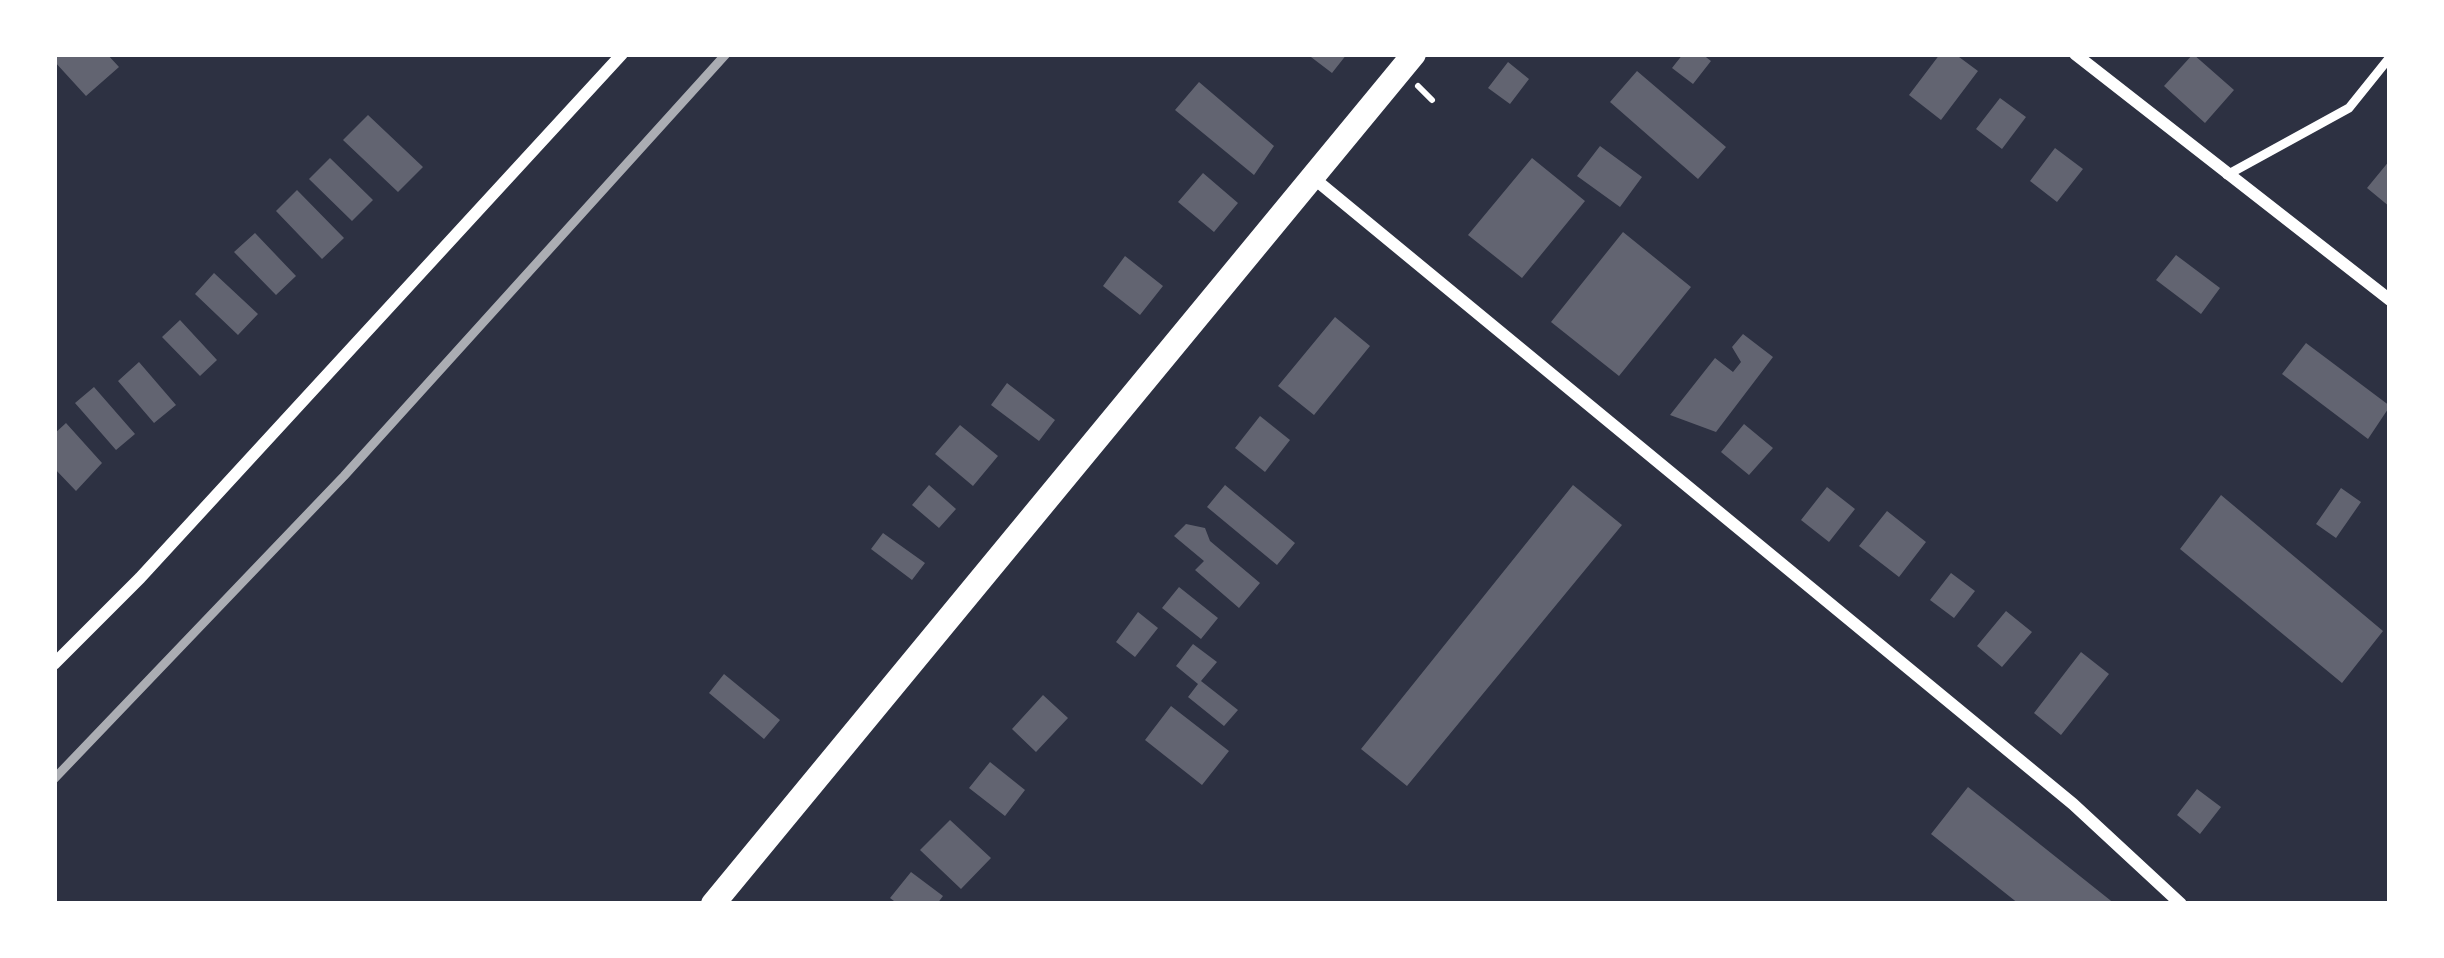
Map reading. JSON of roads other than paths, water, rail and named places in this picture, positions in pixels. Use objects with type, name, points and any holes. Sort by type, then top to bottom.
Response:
[{"type":"main road","points":[[712,904],[1414,54]]},
{"type":"street","points":[[54,664],[140,578],[622,54]]},
{"type":"street","points":[[2075,54],[2390,300]]},
{"type":"street","points":[[1310,175],[2074,804],[2181,904]]},
{"type":"lane","points":[[2228,175],[2349,108],[2390,57]]},
{"type":"railway","points":[[54,779],[344,476],[726,54]]}]
